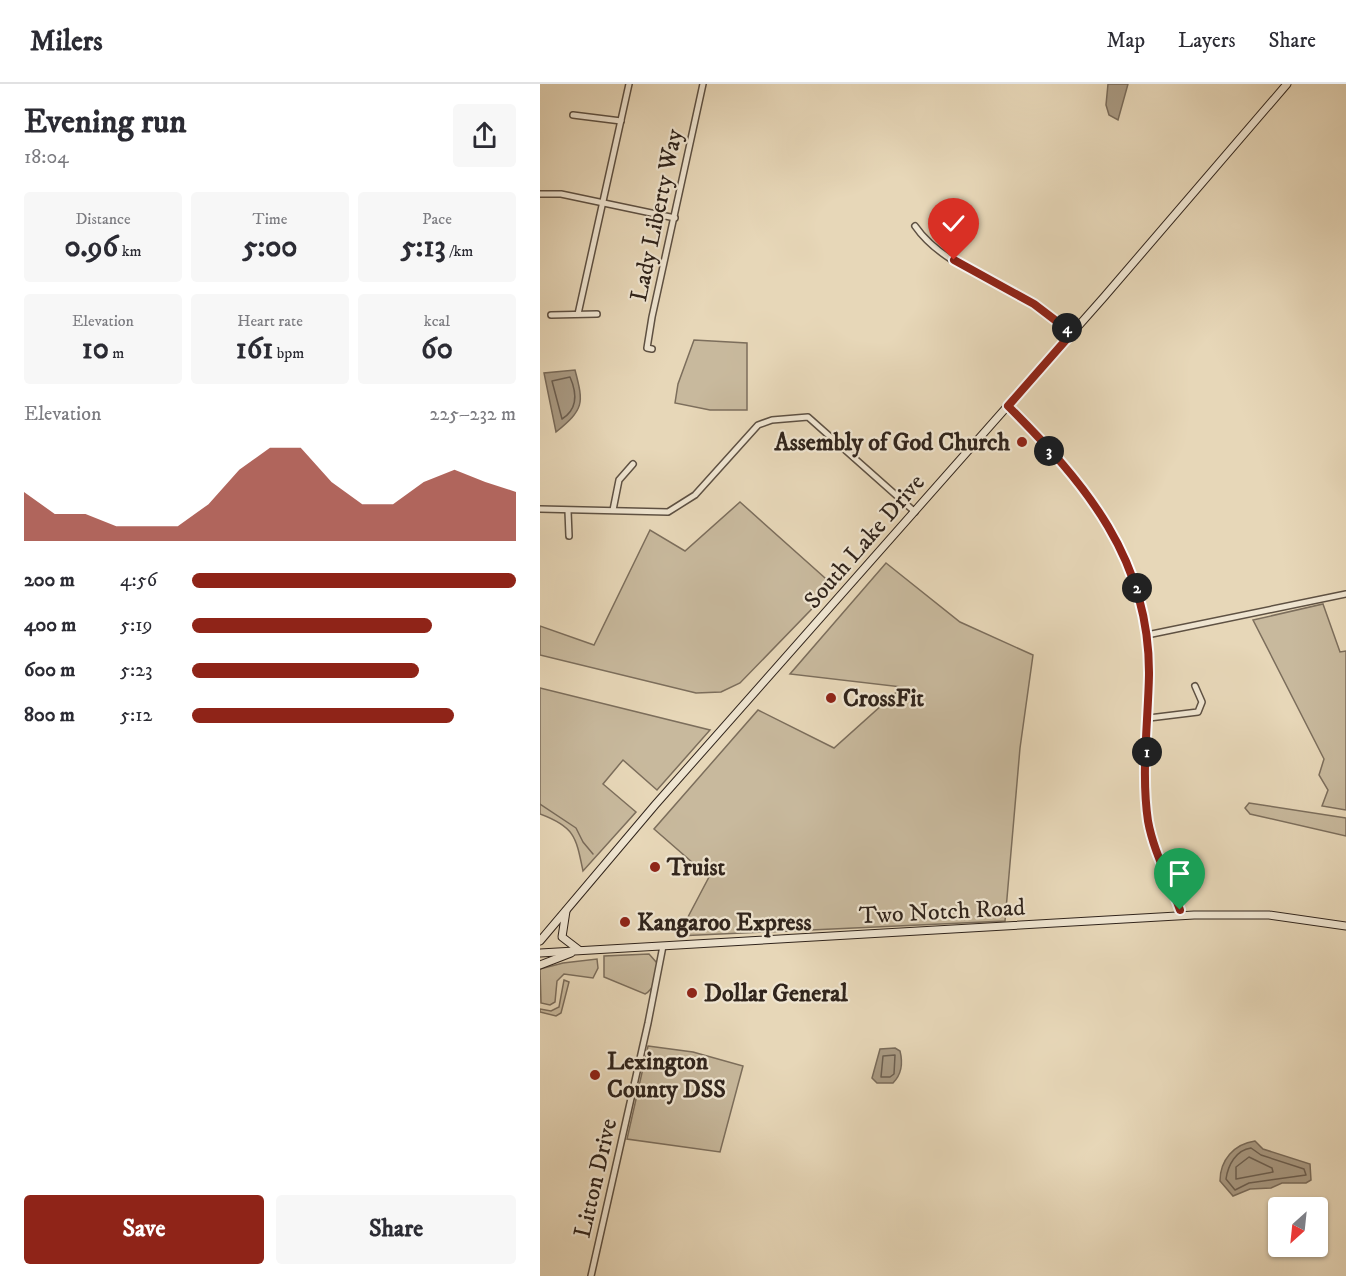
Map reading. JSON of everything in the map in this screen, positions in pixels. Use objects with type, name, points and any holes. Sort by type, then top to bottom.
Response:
[{"type":"main road","name":"South Lake Drive","points":[[540,941],[1287,84]]},
{"type":"main road","points":[[567,909],[562,937],[579,951]]},
{"type":"main road","name":"Two Notch Road","points":[[540,953],[1182,916],[1269,915],[1346,926]]},
{"type":"main road","points":[[540,965],[579,951]]},
{"type":"street","points":[[578,314],[629,84]]},
{"type":"street","name":"Lady Liberty Way","points":[[652,349],[647,348],[652,317],[703,84]]},
{"type":"street","points":[[573,115],[621,121]]},
{"type":"street","points":[[540,194],[561,194],[675,218]]},
{"type":"street","points":[[915,226],[925,241],[1034,304],[1072,333]]},
{"type":"street","points":[[551,315],[597,314]]},
{"type":"street","points":[[1008,406],[1087,496],[1115,536],[1133,573],[1147,635],[1149,718],[1146,788],[1148,819],[1159,862],[1182,916]]},
{"type":"street","points":[[540,509],[669,512],[695,495],[758,425],[772,420],[808,417],[915,512]]},
{"type":"street","points":[[612,510],[619,480],[633,464]]},
{"type":"street","points":[[568,511],[569,536]]},
{"type":"street","points":[[1147,635],[1346,594]]},
{"type":"street","points":[[1149,718],[1198,712],[1202,702],[1195,686]]},
{"type":"street","name":"Litton Drive","points":[[591,1276],[663,946]]},
{"type":"shaded area","points":[[694,340],[747,343],[747,410],[710,410],[675,403],[678,384]]},
{"type":"shaded area","points":[[740,502],[834,586],[740,683],[721,692],[696,693],[540,655],[540,626],[594,645],[650,530],[685,551]]},
{"type":"shaded area","points":[[886,563],[960,622],[1033,655],[1020,748],[1005,921],[678,936],[709,877],[654,829],[758,710],[834,748],[902,687],[790,674]]},
{"type":"shaded area","points":[[1323,604],[1340,652],[1346,651],[1346,810],[1322,806],[1328,790],[1319,775],[1324,759],[1253,620]]},
{"type":"shaded area","points":[[540,688],[710,730],[657,790],[623,760],[603,784],[636,812],[583,871],[576,841],[572,835],[560,824],[540,814]]},
{"type":"shaded area","points":[[1249,803],[1346,818],[1346,836],[1250,814],[1245,808]]},
{"type":"shaded area","points":[[649,954],[657,963],[653,985],[645,994],[604,977],[604,956]]},
{"type":"shaded area","points":[[597,959],[598,968],[593,978],[564,974],[557,981],[555,1002],[550,1005],[541,1003],[540,969],[563,963]]},
{"type":"shaded area","points":[[564,980],[569,982],[561,1013],[556,1016],[540,1012],[540,1009],[551,1011],[559,1007]]},
{"type":"shaded area","points":[[648,1046],[693,1052],[743,1066],[720,1152],[627,1139]]},
{"type":"water","points":[[1108,84],[1128,84],[1118,120],[1109,115],[1106,105]]},
{"type":"water","points":[[575,370],[580,391],[579,405],[572,417],[556,432],[544,373]]},
{"type":"water","points":[[895,1048],[900,1051],[901,1055],[901,1068],[898,1076],[893,1083],[877,1083],[872,1078],[880,1049]]},
{"type":"water","points":[[1255,1141],[1263,1149],[1310,1164],[1311,1180],[1306,1183],[1282,1183],[1271,1188],[1250,1189],[1233,1196],[1220,1181],[1223,1166],[1235,1149]]},
{"type":"waterway","points":[[540,804],[576,828],[583,842],[593,854]]},
{"type":"place","name":"Assembly of God Church","points":[[1022,442]]},
{"type":"place","name":"CrossFit","points":[[831,698]]},
{"type":"place","name":"Truist","points":[[655,867]]},
{"type":"place","name":"Kangaroo Express","points":[[625,922]]},
{"type":"place","name":"Dollar General","points":[[692,993]]},
{"type":"place","name":"Lexington County DSS","points":[[595,1075]]},
{"type":"route","points":[[954,260],[1034,304],[1053,316],[1072,333],[1008,406],[1035,434],[1099,512],[1121,546],[1133,573],[1144,613],[1149,654],[1146,788],[1148,819],[1159,862],[1180,910]]}]
